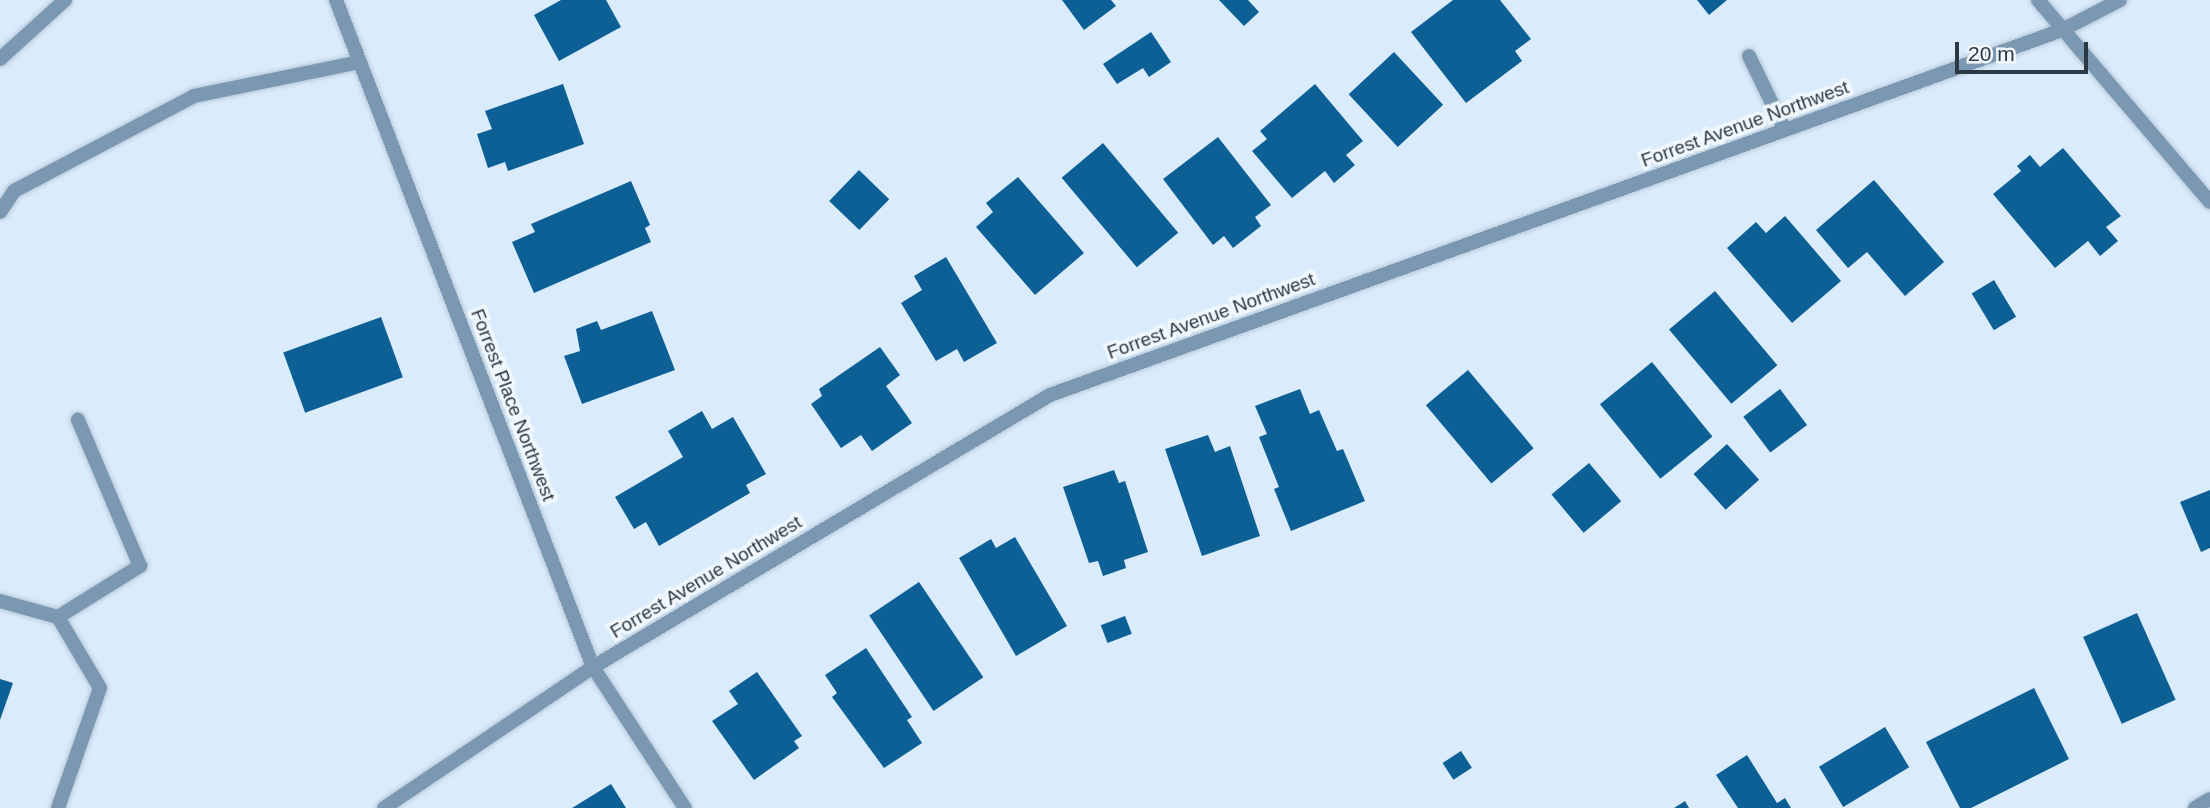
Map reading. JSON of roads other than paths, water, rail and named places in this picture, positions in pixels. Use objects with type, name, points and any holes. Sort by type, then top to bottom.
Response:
[{"type":"street","points":[[0,59],[65,0]]},
{"type":"street","name":"Forrest Place Northwest","points":[[337,0],[593,667],[685,808]]},
{"type":"street","points":[[2038,0],[2210,202]]},
{"type":"street","name":"Forrest Avenue Northwest","points":[[384,808],[593,667],[1050,394],[2063,30],[2120,0]]},
{"type":"street","points":[[1749,56],[1785,130]]},
{"type":"street","points":[[0,212],[14,191],[194,96],[360,62]]},
{"type":"street","points":[[58,617],[140,566],[78,420]]},
{"type":"street","points":[[0,601],[58,617],[100,688],[58,808]]},
{"type":"street","points":[[2196,808],[2210,799]]}]
